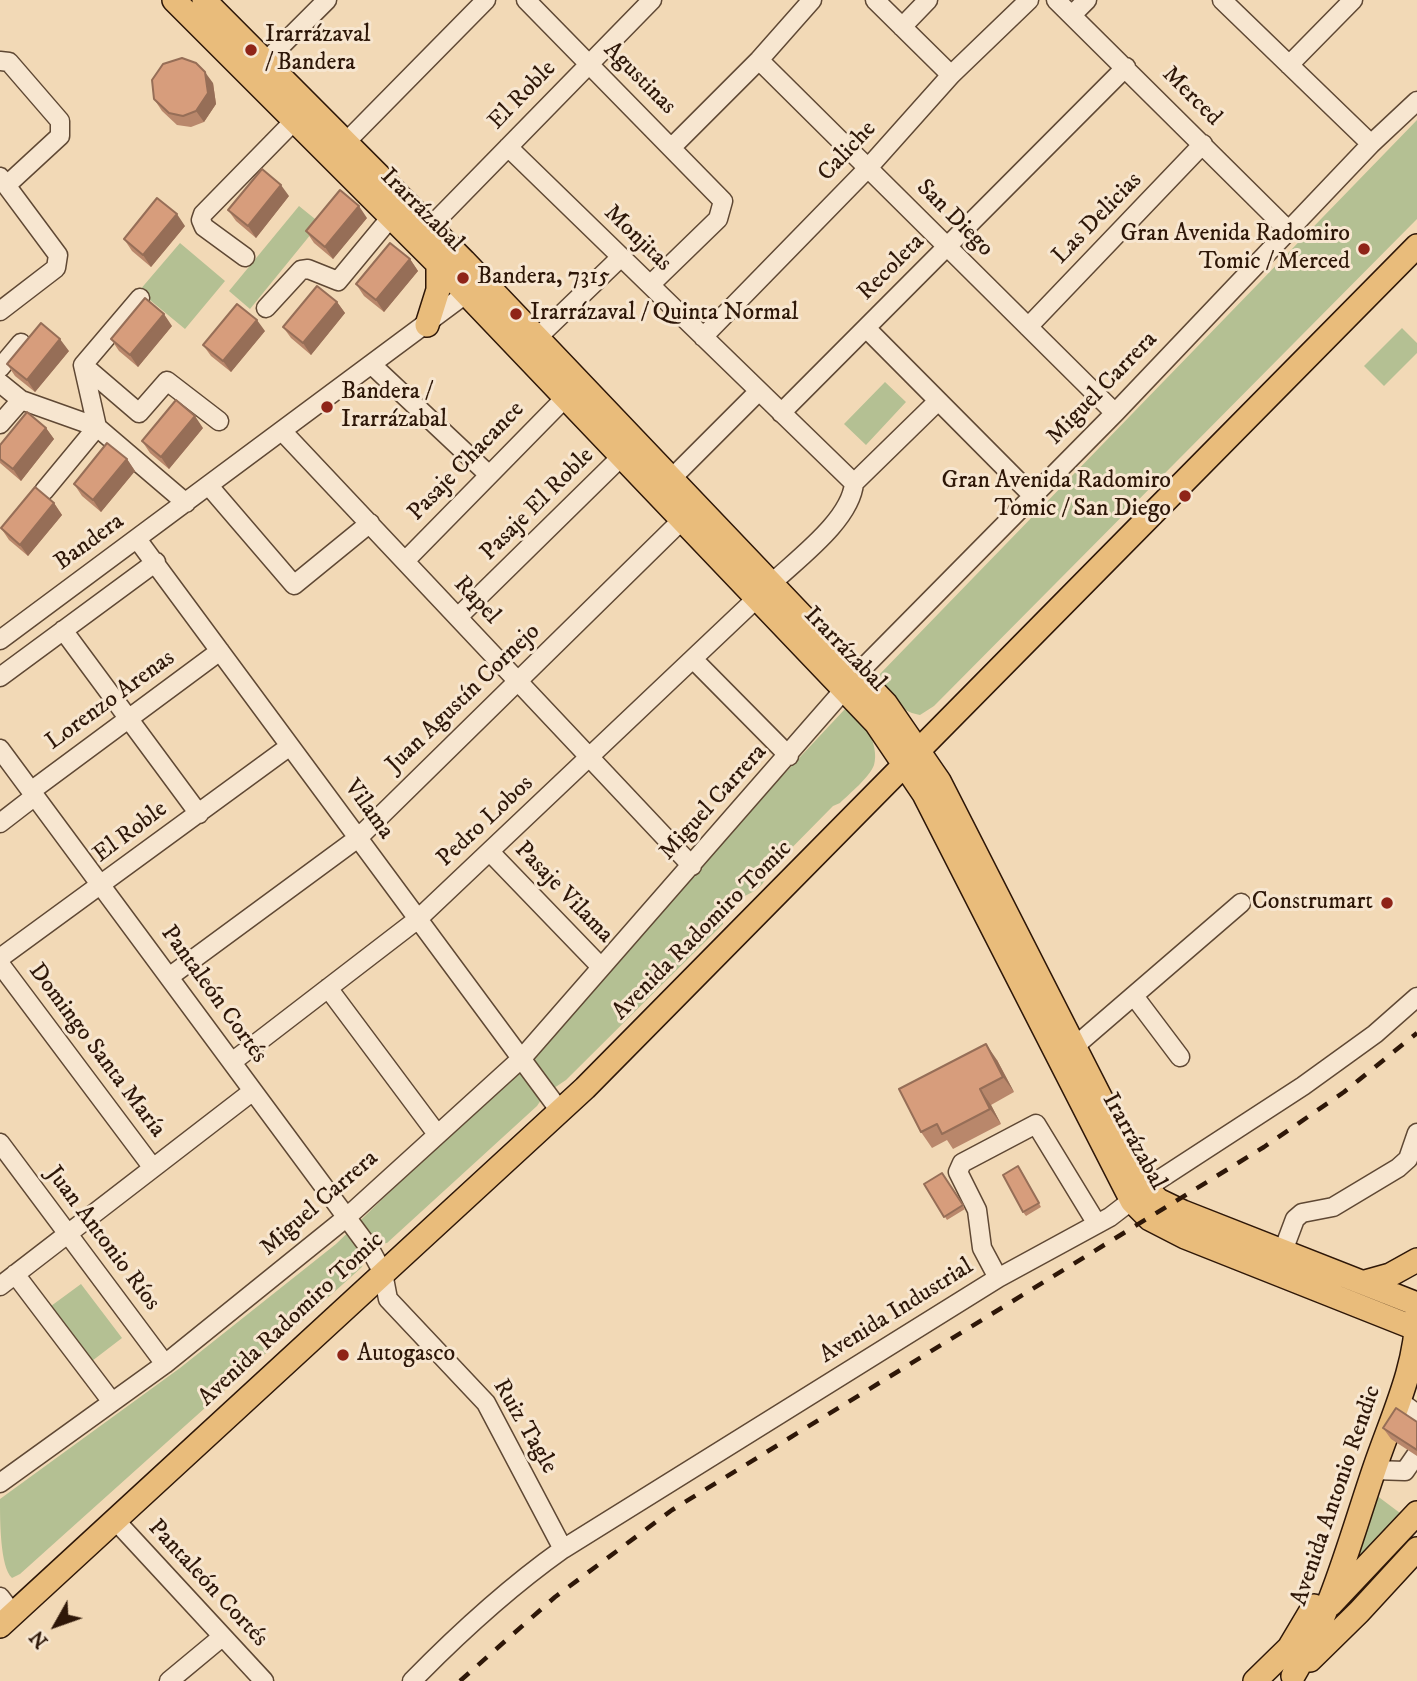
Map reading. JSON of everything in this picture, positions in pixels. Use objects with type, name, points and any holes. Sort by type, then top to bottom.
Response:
[{"type":"main road","name":"Irarrázabal","points":[[174,0],[347,141],[430,227],[474,288],[565,398],[682,520],[764,591]]},
{"type":"main road","name":"Irarrázabal","points":[[204,0],[295,120],[438,264],[474,288],[537,338],[670,480],[764,591],[852,681],[886,704],[911,756],[924,794],[1139,1195],[1417,1304]]},
{"type":"main road","name":"Avenida Radomiro Tomic","points":[[4,1612],[115,1520],[560,1111],[1417,246]]},
{"type":"main road","points":[[426,325],[438,290],[438,264]]},
{"type":"main road","name":"Irarrázabal","points":[[911,756],[939,781],[1074,1047],[1150,1219],[1185,1237],[1417,1329]]},
{"type":"main road","points":[[1365,1282],[1390,1275],[1417,1259]]},
{"type":"main road","name":"Avenida Antonio Rendic","points":[[1290,1679],[1324,1612],[1374,1470],[1412,1410],[1417,1304]]},
{"type":"main road","name":"Avenida Antonio Rendic","points":[[1289,1648],[1310,1614],[1330,1572],[1402,1354],[1417,1329]]},
{"type":"main road","points":[[1255,1681],[1417,1513]]},
{"type":"main road","points":[[1290,1679],[1359,1612],[1417,1549]]},
{"type":"street","points":[[258,69],[327,0]]},
{"type":"street","points":[[347,141],[486,0]]},
{"type":"street","name":"Agustinas","points":[[526,0],[723,201],[721,215],[650,285]]},
{"type":"street","name":"El Roble","points":[[430,227],[652,0]]},
{"type":"street","points":[[672,147],[759,60],[812,0]]},
{"type":"street","points":[[875,0],[951,75]]},
{"type":"street","points":[[902,27],[928,0]]},
{"type":"street","name":"Caliche","points":[[703,337],[868,168],[951,75],[1029,0]]},
{"type":"street","name":"Merced","points":[[1056,0],[1289,231]]},
{"type":"street","points":[[1073,14],[1087,0]]},
{"type":"street","points":[[1222,0],[1371,144]]},
{"type":"street","points":[[1289,65],[1353,0]]},
{"type":"street","name":"San Diego","points":[[759,60],[1115,413]]},
{"type":"street","points":[[0,61],[9,62],[60,121],[60,136],[4,181],[58,256],[56,268],[0,311]]},
{"type":"street","name":"Recoleta","points":[[781,413],[1126,67]]},
{"type":"street","name":"Miguel Carrera","points":[[0,1483],[165,1364],[347,1217],[523,1058],[852,681],[1115,413],[1371,144],[1417,102]]},
{"type":"street","points":[[244,257],[204,227],[201,220],[203,214],[295,120]]},
{"type":"street","name":"Las Delicias","points":[[1028,327],[1203,144]]},
{"type":"street","name":"Monjitas","points":[[508,147],[853,483]]},
{"type":"street","points":[[266,308],[301,270],[308,269],[338,281],[391,217]]},
{"type":"street","points":[[537,338],[621,257]]},
{"type":"street","name":"Bandera","points":[[0,640],[474,288]]},
{"type":"street","points":[[83,365],[140,298]]},
{"type":"street","points":[[866,328],[1032,496]]},
{"type":"street","points":[[0,368],[21,343]]},
{"type":"street","points":[[83,365],[139,413],[167,382],[219,421]]},
{"type":"street","points":[[83,365],[97,427]]},
{"type":"street","points":[[372,365],[488,474]]},
{"type":"street","points":[[0,383],[20,400],[97,427],[186,503]]},
{"type":"street","points":[[670,480],[759,391]]},
{"type":"street","name":"Pasaje Chacance","points":[[405,561],[565,398]]},
{"type":"street","points":[[0,424],[20,400]]},
{"type":"street","points":[[764,591],[836,522],[853,497],[853,483],[939,401]]},
{"type":"street","points":[[44,491],[97,427]]},
{"type":"street","name":"Rapel","points":[[282,431],[692,866]]},
{"type":"street","name":"Pasaje El Roble","points":[[458,617],[621,457]]},
{"type":"street","name":"Pasaje Chacance","points":[[209,486],[294,585],[370,523]]},
{"type":"street","name":"Juan Agustín Cornejo","points":[[169,977],[358,838],[682,520]]},
{"type":"street","name":"Vilama","points":[[137,539],[560,1111]]},
{"type":"street","points":[[0,677],[156,562]]},
{"type":"street","name":"Pedro Lobos","points":[[232,1062],[418,919],[764,591]]},
{"type":"street","points":[[63,630],[199,814]]},
{"type":"street","name":"Lorenzo Arenas","points":[[0,823],[128,719],[220,651]]},
{"type":"street","points":[[694,660],[789,756]]},
{"type":"street","name":"El Roble","points":[[0,958],[290,746]]},
{"type":"street","name":"Pantaleón Cortés","points":[[0,749],[347,1217],[383,1273]]},
{"type":"street","name":"Pasaje Vilama","points":[[489,852],[601,967]]},
{"type":"street","points":[[1074,1047],[1241,903]]},
{"type":"street","name":"Domingo Santa María","points":[[0,964],[153,1168]]},
{"type":"street","points":[[328,988],[437,1134]]},
{"type":"street","points":[[1134,996],[1180,1057]]},
{"type":"street","name":"Avenida Industrial","points":[[412,1681],[467,1626],[524,1576],[563,1549],[998,1278],[1097,1224],[1303,1086],[1375,1034],[1417,997]]},
{"type":"street","points":[[0,1286],[253,1091]]},
{"type":"street","points":[[998,1278],[982,1248],[977,1210],[958,1172],[962,1163],[1036,1124],[1097,1224]]},
{"type":"street","points":[[1283,1251],[1295,1219],[1302,1213],[1333,1207],[1398,1168],[1408,1159],[1417,1133]]},
{"type":"street","name":"Juan Antonio Ríos","points":[[0,1143],[165,1364]]},
{"type":"street","name":"Ruiz Tagle","points":[[383,1273],[386,1296],[486,1403],[563,1549]]},
{"type":"street","points":[[15,1274],[112,1402]]},
{"type":"street","points":[[1374,1470],[1405,1471],[1416,1455]]},
{"type":"street","name":"Pantaleón Cortés","points":[[115,1520],[264,1681]]},
{"type":"street","points":[[169,1681],[222,1637]]},
{"type":"green space","points":[[1417,120],[1417,219],[934,706],[920,715],[900,706],[877,677]]},
{"type":"green space","points":[[299,206],[320,223],[250,309],[229,291]]},
{"type":"green space","points":[[180,243],[225,281],[185,329],[139,291]]},
{"type":"green space","points":[[1402,328],[1417,343],[1417,353],[1384,386],[1364,366]]},
{"type":"green space","points":[[885,382],[906,402],[866,445],[844,424]]},
{"type":"green space","points":[[845,709],[864,724],[875,749],[874,765],[859,785],[833,806],[768,872],[759,887],[730,905],[723,914],[723,924],[566,1080],[545,1094],[537,1106],[387,1243],[372,1251],[362,1267],[20,1574],[12,1578],[3,1554],[0,1499],[180,1368],[336,1244],[526,1060],[695,869]]},
{"type":"green space","points":[[81,1284],[122,1338],[92,1361],[51,1306]]},
{"type":"green space","points":[[1376,1495],[1400,1513],[1356,1560]]},
{"type":"building","points":[[182,58],[196,63],[205,72],[208,93],[196,111],[183,116],[169,113],[154,99],[152,80],[163,64]]},
{"type":"building","points":[[262,169],[281,185],[248,226],[228,210]]},
{"type":"building","points":[[340,190],[359,206],[325,247],[306,231]]},
{"type":"building","points":[[157,198],[177,214],[143,255],[124,239]]},
{"type":"building","points":[[390,243],[410,259],[376,300],[356,284]]},
{"type":"building","points":[[317,286],[337,302],[303,343],[283,327]]},
{"type":"building","points":[[145,298],[164,314],[130,355],[111,339]]},
{"type":"building","points":[[237,304],[257,320],[223,361],[203,345]]},
{"type":"building","points":[[41,323],[60,339],[27,380],[7,364]]},
{"type":"building","points":[[176,400],[195,416],[161,457],[142,441]]},
{"type":"building","points":[[27,412],[46,428],[13,469],[0,459],[0,445]]},
{"type":"building","points":[[107,443],[127,459],[93,500],[74,484]]},
{"type":"building","points":[[35,487],[54,503],[20,545],[1,528]]},
{"type":"building","points":[[986,1044],[1003,1077],[980,1089],[990,1109],[942,1134],[937,1124],[921,1132],[899,1089]]},
{"type":"building","points":[[1018,1166],[1039,1203],[1023,1212],[1003,1175]]},
{"type":"building","points":[[942,1173],[963,1205],[944,1217],[924,1184]]},
{"type":"building","points":[[1396,1408],[1417,1422],[1417,1450],[1383,1428]]},
{"type":"railway","points":[[460,1681],[555,1597],[672,1510],[1264,1147],[1344,1092],[1417,1033]]},
{"type":"place","name":"Irarrázaval / Bandera","points":[[251,50]]},
{"type":"place","name":"Gran Avenida Radomiro Tomic / Merced","points":[[1364,249]]},
{"type":"place","name":"Bandera, 7315","points":[[463,278]]},
{"type":"place","name":"Irarrázaval / Quinta Normal","points":[[516,314]]},
{"type":"place","name":"Bandera / Irarrázabal","points":[[327,407]]},
{"type":"place","name":"Gran Avenida Radomiro Tomic / San Diego","points":[[1185,496]]},
{"type":"place","name":"Construmart","points":[[1387,903]]},
{"type":"place","name":"Autogasco","points":[[343,1355]]}]
